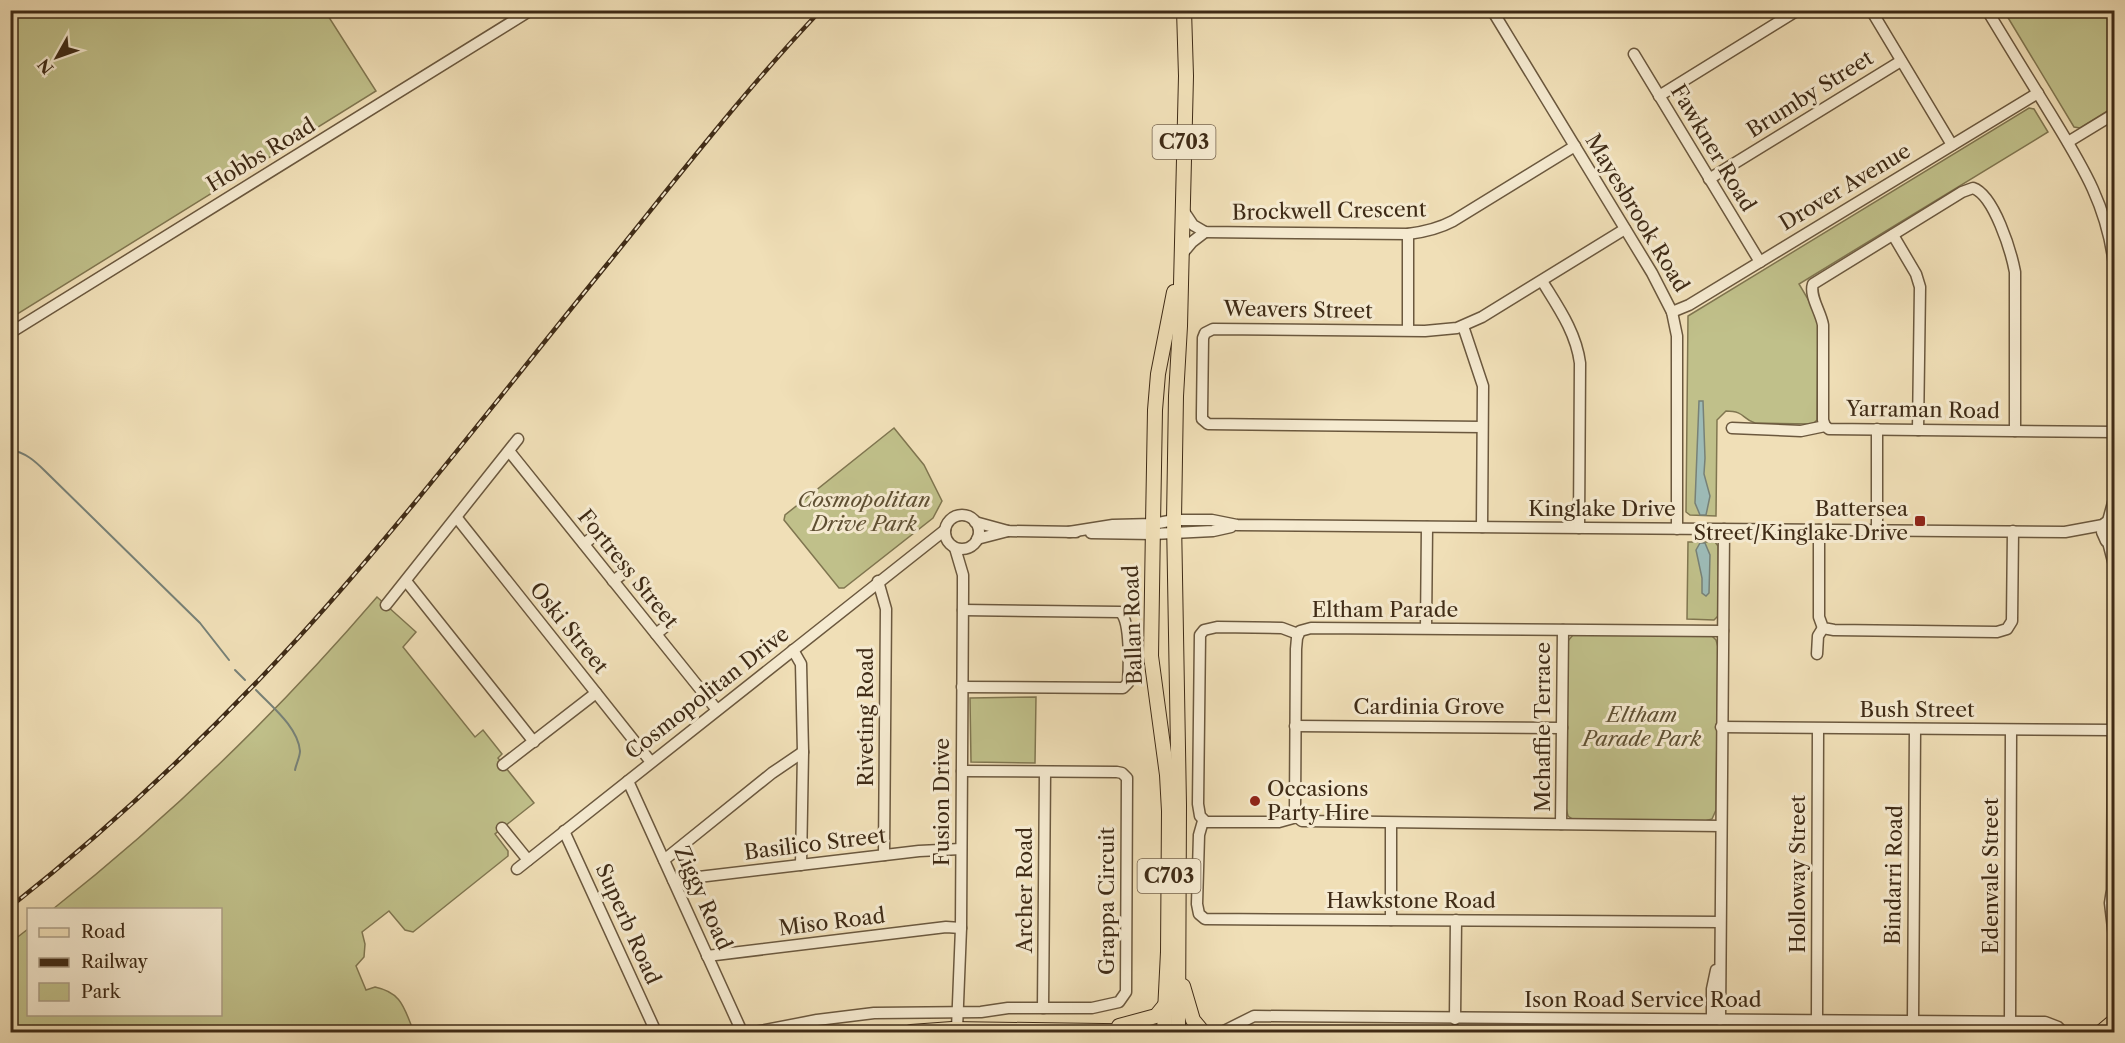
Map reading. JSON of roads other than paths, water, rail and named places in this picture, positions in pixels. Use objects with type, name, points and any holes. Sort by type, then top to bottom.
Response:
[{"type":"main road","name":"Ballan Road","points":[[1178,1032],[1179,805],[1175,526],[1176,396],[1180,326],[1186,76],[1184,10]]},
{"type":"main road","name":"Ballan Road","points":[[1164,1032],[1168,952],[1169,811],[1167,775],[1151,656],[1155,410],[1157,386],[1182,254]]},
{"type":"main road","points":[[1178,967],[1193,1020],[1203,1032]]},
{"type":"main road","points":[[1096,1030],[1118,1027],[1156,1016],[1165,1005]]},
{"type":"main road","points":[[2102,1032],[2115,1021]]},
{"type":"main road","points":[[911,1032],[1096,1030],[1187,1032]]},
{"type":"street","name":"Hobbs Road","points":[[10,333],[531,10]]},
{"type":"street","name":"Mayesbrook Road","points":[[1492,10],[1626,229],[1667,299],[1672,312],[1678,354],[1677,529]]},
{"type":"street","points":[[1659,96],[1798,10]]},
{"type":"street","points":[[1871,10],[1952,145]]},
{"type":"street","points":[[1988,10],[2087,174],[2100,204],[2111,240],[2115,265]]},
{"type":"street","name":"Fawkner Road","points":[[1634,54],[1760,262]]},
{"type":"street","name":"Brumby Street","points":[[1709,178],[1901,61]]},
{"type":"street","name":"Drover Avenue","points":[[1672,312],[1689,305],[2038,93]]},
{"type":"street","points":[[2068,142],[2115,114]]},
{"type":"street","name":"Brockwell Crescent","points":[[1183,210],[1188,220],[1205,232],[1408,234],[1431,230],[1453,221],[1575,146]]},
{"type":"street","points":[[1825,426],[1823,420],[1823,326],[1811,287],[1815,281],[1968,188],[1977,189],[1983,194],[2002,227],[2011,249],[2015,272],[2015,431]]},
{"type":"street","name":"Weavers Street","points":[[1482,427],[1208,424],[1202,419],[1204,333],[1208,330],[1224,329],[1443,330],[1462,326],[1482,317],[1626,229]]},
{"type":"street","name":"Brockwell Crescent","points":[[1182,254],[1205,232]]},
{"type":"street","points":[[1408,234],[1408,330]]},
{"type":"street","points":[[1893,235],[1916,274],[1920,287],[1918,430]]},
{"type":"street","points":[[1542,281],[1569,326],[1580,363],[1579,528]]},
{"type":"street","points":[[1462,326],[1483,386],[1482,527]]},
{"type":"street","name":"Yarraman Road","points":[[1732,428],[1801,431],[1825,426],[1829,429],[2115,432]]},
{"type":"street","points":[[1877,429],[1877,530]]},
{"type":"street","points":[[386,605],[518,439]]},
{"type":"street","name":"Fortress Street","points":[[509,451],[717,710]]},
{"type":"street","points":[[2115,499],[2109,522],[2102,532],[2109,541],[2114,565],[2113,890],[2115,903]]},
{"type":"street","points":[[975,522],[979,530],[977,539],[968,549],[951,546],[945,530],[951,519],[959,515],[1008,531],[1128,535],[1175,526]]},
{"type":"street","name":"Oski Street","points":[[457,518],[651,762]]},
{"type":"street","name":"Kinglake Drive","points":[[1175,526],[1212,520],[1237,525],[2075,531],[2109,522]]},
{"type":"street","points":[[1069,532],[1113,525],[1153,529]]},
{"type":"street","points":[[1426,628],[1427,527]]},
{"type":"street","points":[[1716,1019],[1713,983],[1720,959],[1724,529]]},
{"type":"street","name":"Cosmopolitan Drive","points":[[517,868],[945,530]]},
{"type":"street","points":[[1820,530],[1819,617],[1823,628]]},
{"type":"street","points":[[977,539],[1008,531]]},
{"type":"street","points":[[1823,628],[1997,632],[2005,630],[2010,627],[2012,617],[2013,531]]},
{"type":"street","name":"Kinglake Drive","points":[[2075,531],[2109,541]]},
{"type":"street","points":[[584,544],[594,536]]},
{"type":"street","name":"Cosmopolitan Drive","points":[[923,549],[951,546]]},
{"type":"street","name":"Fusion Drive","points":[[951,546],[963,575]]},
{"type":"street","name":"Fusion Drive","points":[[957,1031],[961,928],[963,575],[968,549]]},
{"type":"street","points":[[613,581],[624,573]]},
{"type":"street","points":[[406,581],[534,741]]},
{"type":"street","name":"Riveting Road","points":[[878,581],[886,609],[884,855]]},
{"type":"street","points":[[962,687],[1119,689],[1128,683],[1125,620],[1120,612],[963,610]]},
{"type":"street","points":[[656,634],[666,626]]},
{"type":"street","points":[[1298,634],[1282,628],[1217,627],[1204,630],[1200,635],[1198,804],[1203,820],[1212,823],[1279,822],[1297,818],[1313,823],[1721,826]]},
{"type":"street","points":[[1817,654],[1818,636],[1823,628]]},
{"type":"street","name":"Eltham Parade","points":[[1297,818],[1295,810],[1295,726],[1298,634],[1304,629],[1723,631]]},
{"type":"street","name":"Mchaffie Terrace","points":[[1561,824],[1563,630]]},
{"type":"street","points":[[793,650],[801,664],[801,865]]},
{"type":"street","points":[[503,765],[596,693]]},
{"type":"street","name":"Cardinia Grove","points":[[1295,726],[1563,728]]},
{"type":"street","name":"Bush Street","points":[[1721,727],[2113,730]]},
{"type":"street","name":"Holloway Street","points":[[1817,1020],[1818,729]]},
{"type":"street","name":"Bindarri Road","points":[[1913,1021],[1915,729]]},
{"type":"street","name":"Edenvale Street","points":[[2010,1022],[2011,730]]},
{"type":"street","points":[[664,860],[772,773],[802,752]]},
{"type":"street","name":"Grappa Circuit","points":[[755,1032],[817,1020],[874,1013],[987,1012],[1008,1008],[1092,1008],[1119,1002],[1126,992],[1127,778],[1117,772],[962,771]]},
{"type":"street","name":"Archer Road","points":[[1044,1008],[1045,771]]},
{"type":"street","name":"Ziggy Road","points":[[628,781],[742,1032]]},
{"type":"street","name":"Hawkstone Road","points":[[1203,820],[1199,835],[1197,904],[1199,914],[1210,919],[1720,922]]},
{"type":"street","points":[[1391,824],[1391,920]]},
{"type":"street","points":[[502,828],[528,860]]},
{"type":"street","name":"Superb Road","points":[[564,831],[656,1032]]},
{"type":"street","name":"Basilico Street","points":[[673,880],[884,855],[961,849]]},
{"type":"street","points":[[2113,890],[2110,903],[2115,938]]},
{"type":"street","points":[[1455,1018],[1456,920]]},
{"type":"street","name":"Miso Road","points":[[707,956],[946,927],[961,928]]},
{"type":"street","name":"Ison Road Service Road","points":[[1222,1032],[1254,1016],[2045,1022],[2060,1030]]},
{"type":"water","points":[[1699,401],[1703,401],[1704,474],[1710,496],[1706,515],[1700,515],[1695,503]]},
{"type":"water","points":[[1700,543],[1705,543],[1710,555],[1709,593],[1706,596],[1702,593],[1702,578],[1696,550]]},
{"type":"waterway","points":[[10,450],[25,455],[41,467],[200,623],[229,660]]},
{"type":"waterway","points":[[235,670],[245,680]]},
{"type":"waterway","points":[[256,690],[289,725],[298,742],[300,751],[295,770]]},
{"type":"railway","points":[[10,907],[87,844],[160,778],[231,709],[299,637],[418,499],[739,102],[821,10]]},
{"type":"place","name":"Battersea Street/Kinglake Drive","points":[[1920,521]]},
{"type":"place","name":"Occasions Party Hire","points":[[1255,801]]},
{"type":"park label","name":"Cosmopolitan Drive Park","points":[[864,512]]},
{"type":"park label","name":"Eltham Parade Park","points":[[1642,727]]}]
